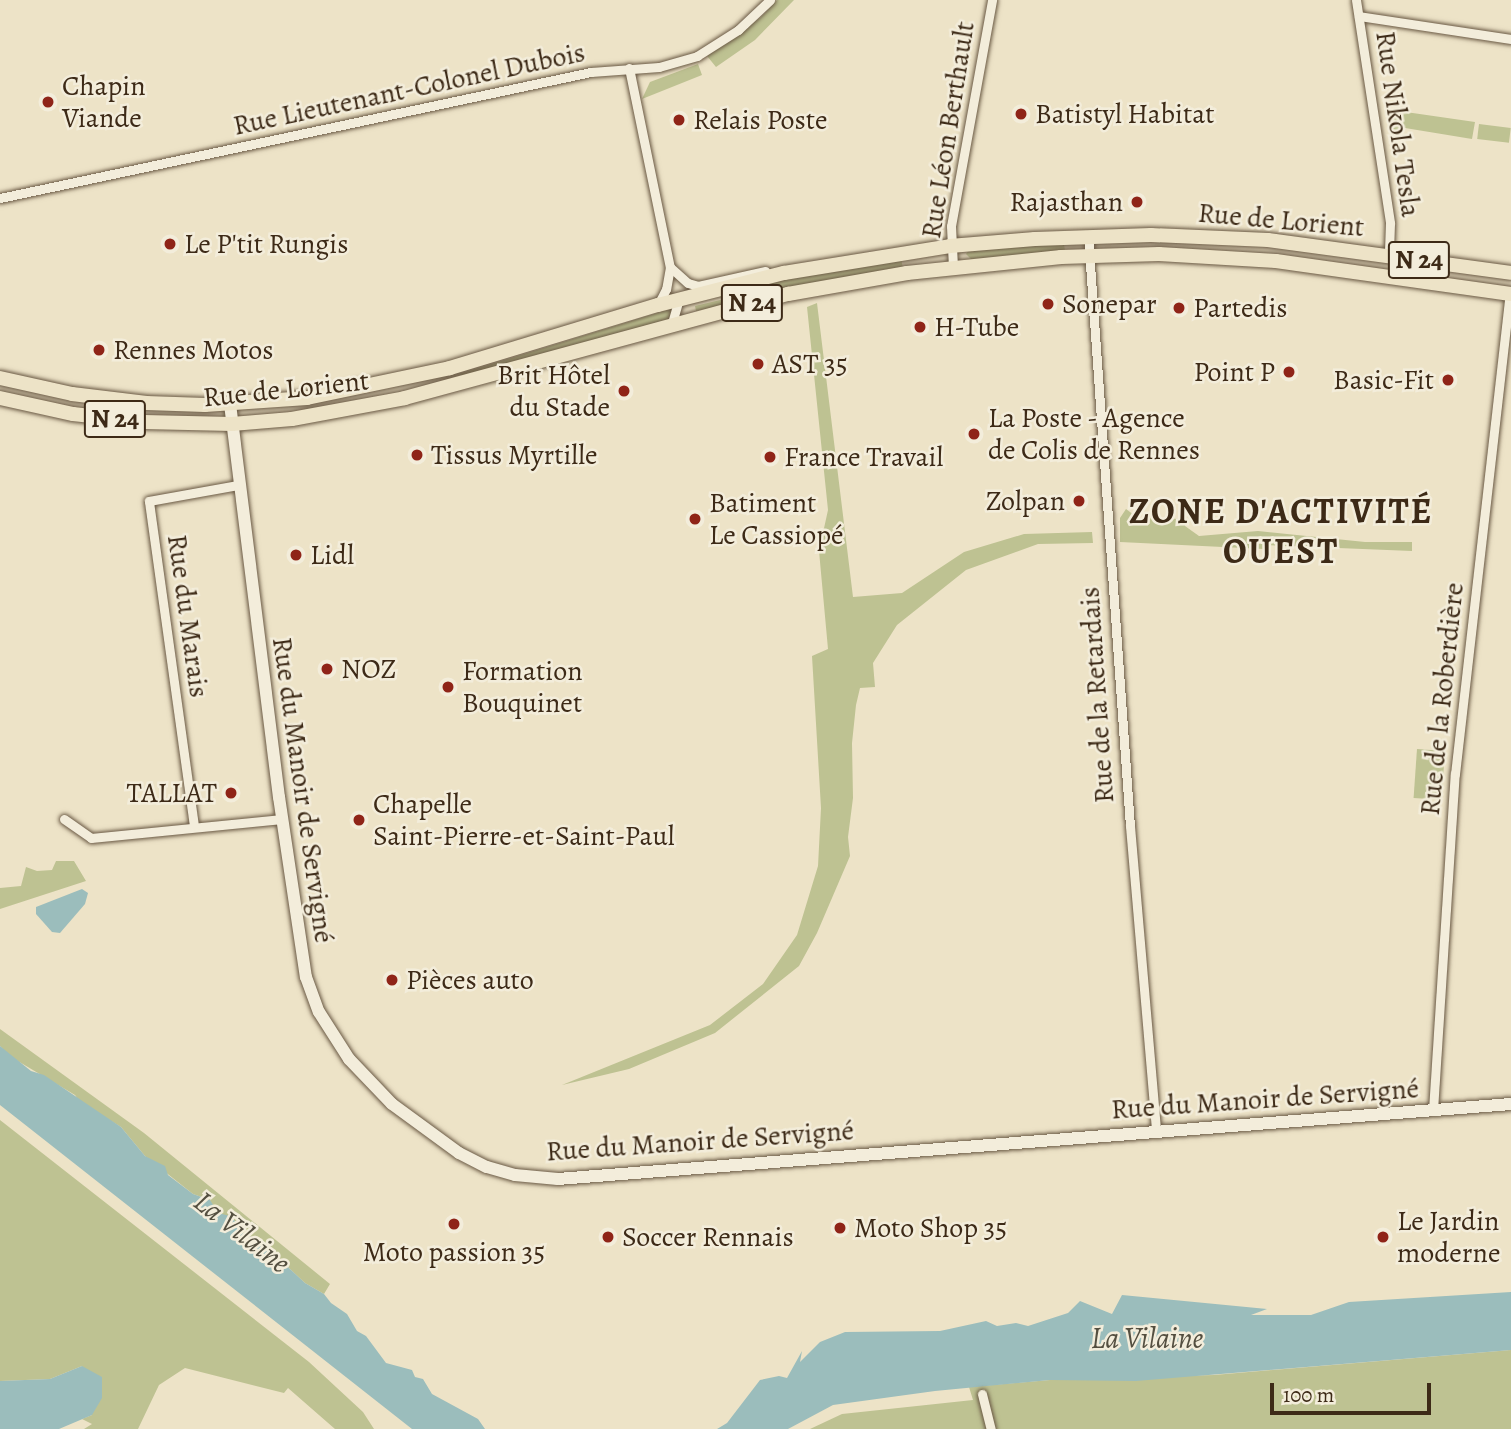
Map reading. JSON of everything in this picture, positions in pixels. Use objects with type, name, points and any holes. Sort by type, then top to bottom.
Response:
[{"type":"main road","name":"Rue de Lorient","points":[[0,378],[122,401],[230,404],[342,393],[450,368],[679,299],[784,273],[950,246],[1088,236],[1269,240],[1511,273]]},
{"type":"main road","name":"Rue de Lorient","points":[[0,397],[96,417],[144,422],[232,424],[342,412],[451,386],[672,324],[828,286],[953,267],[1088,255],[1159,254],[1276,261],[1511,293]]},
{"type":"main road","points":[[39,406],[43,388]]},
{"type":"street","points":[[628,68],[659,67],[696,56],[738,30],[770,0]]},
{"type":"street","name":"Rue Léon Berthault","points":[[953,267],[950,246],[992,0]]},
{"type":"street","name":"Rue Nikola Tesla","points":[[1356,0],[1390,223],[1389,255]]},
{"type":"street","points":[[1359,16],[1511,39]]},
{"type":"street","name":"Rue Lieutenant-Colonel Dubois","points":[[0,198],[173,163],[442,102],[591,72],[628,68],[670,267]]},
{"type":"street","points":[[1088,236],[1088,255]]},
{"type":"street","name":"Rue de la Retardais","points":[[1088,255],[1130,826],[1156,1131]]},
{"type":"street","points":[[658,305],[666,289],[670,267]]},
{"type":"street","name":"Rue de Lorient","points":[[670,267],[688,283],[698,286],[771,270],[784,273]]},
{"type":"street","name":"Rue de la Roberdière","points":[[1433,1110],[1455,774],[1511,293]]},
{"type":"street","points":[[672,324],[679,299]]},
{"type":"street","points":[[450,368],[451,386]]},
{"type":"street","name":"Rue du Manoir de Servigné","points":[[230,404],[238,485],[299,947],[319,1012],[349,1059],[392,1104],[452,1149],[487,1167],[530,1178],[558,1179],[1511,1104]]},
{"type":"street","name":"Rue du Marais","points":[[194,825],[149,501],[238,485]]},
{"type":"street","points":[[64,819],[91,838],[194,825],[282,818]]},
{"type":"street","points":[[982,1394],[992,1429]]},
{"type":"green space","points":[[777,0],[794,0],[755,40],[716,67],[707,56],[760,18]]},
{"type":"green space","points":[[698,64],[702,75],[642,99],[650,82]]},
{"type":"green space","points":[[1385,109],[1475,122],[1472,139],[1399,127],[1397,135],[1391,134]]},
{"type":"green space","points":[[1479,124],[1511,128],[1509,143],[1477,139]]},
{"type":"green space","points":[[1064,243],[1065,252],[971,259],[966,254],[969,250]]},
{"type":"green space","points":[[901,259],[903,268],[696,311],[695,306],[733,297],[743,289]]},
{"type":"green space","points":[[817,303],[853,597],[902,593],[964,552],[1024,534],[1092,532],[1093,543],[1038,544],[966,570],[897,625],[873,663],[875,687],[860,688],[856,705],[852,743],[853,798],[848,837],[850,856],[817,933],[799,966],[715,1033],[629,1069],[562,1085],[710,1025],[763,984],[797,935],[818,866],[821,808],[812,656],[828,649],[819,551],[828,510],[807,307]]},
{"type":"green space","points":[[673,308],[669,319],[464,377],[459,374]]},
{"type":"green space","points":[[1126,509],[1138,518],[1184,519],[1185,526],[1199,536],[1258,531],[1365,542],[1412,542],[1412,551],[1264,545],[1264,549],[1120,542],[1120,518]]},
{"type":"green space","points":[[1417,749],[1445,751],[1442,800],[1414,798]]},
{"type":"green space","points":[[56,861],[74,861],[86,881],[0,909],[0,888],[21,886],[26,867],[37,871],[52,870]]},
{"type":"green space","points":[[0,1029],[144,1133],[330,1284],[324,1294],[305,1283],[261,1242],[239,1231],[236,1224],[214,1210],[210,1200],[193,1194],[145,1156],[121,1127],[80,1102],[75,1095],[11,1057],[0,1046]]},
{"type":"green space","points":[[0,1120],[309,1362],[363,1412],[374,1429],[335,1429],[288,1388],[284,1393],[185,1368],[159,1385],[138,1429],[84,1429],[92,1424],[82,1419],[92,1415],[82,1366],[50,1379],[0,1381]]},
{"type":"green space","points":[[1511,1350],[1511,1429],[810,1429],[842,1414],[973,1400],[969,1387],[1050,1380],[1214,1375]]},
{"type":"water","points":[[82,889],[88,893],[85,904],[60,933],[52,932],[36,914],[36,907]]},
{"type":"water","name":"La Vilaine","points":[[0,1046],[31,1071],[44,1075],[121,1127],[145,1156],[165,1166],[168,1175],[193,1194],[210,1200],[218,1213],[230,1216],[241,1227],[240,1231],[261,1242],[305,1283],[324,1294],[331,1303],[347,1314],[357,1331],[366,1336],[386,1363],[412,1370],[415,1377],[423,1379],[432,1394],[478,1419],[485,1429],[412,1429],[0,1105]]},
{"type":"water","name":"La Vilaine","points":[[1511,1292],[1511,1350],[1136,1381],[1050,1380],[935,1391],[833,1405],[788,1429],[717,1429],[727,1423],[760,1380],[779,1376],[787,1378],[802,1351],[800,1362],[820,1342],[845,1332],[940,1331],[986,1321],[997,1326],[1016,1323],[1028,1326],[1068,1313],[1080,1301],[1112,1314],[1122,1295],[1267,1309],[1251,1315],[1311,1315],[1349,1302]]},
{"type":"water","points":[[82,1366],[102,1377],[102,1398],[92,1415],[59,1429],[0,1429],[0,1381],[50,1379]]},
{"type":"place","name":"Chapin Viande","points":[[48,102]]},
{"type":"place","name":"Batistyl Habitat","points":[[1021,114]]},
{"type":"place","name":"Relais Poste","points":[[679,120]]},
{"type":"place","name":"Rajasthan","points":[[1137,202]]},
{"type":"place","name":"Le P'tit Rungis","points":[[170,244]]},
{"type":"place","name":"Sonepar","points":[[1048,304]]},
{"type":"place","name":"Partedis","points":[[1179,308]]},
{"type":"place","name":"H-Tube","points":[[920,327]]},
{"type":"place","name":"Rennes Motos","points":[[99,350]]},
{"type":"place","name":"AST 35","points":[[758,364]]},
{"type":"place","name":"Point P","points":[[1289,372]]},
{"type":"place","name":"Basic-Fit","points":[[1448,380]]},
{"type":"place","name":"Brit Hôtel du Stade","points":[[624,391]]},
{"type":"place","name":"La Poste - Agence de Colis de Rennes","points":[[974,434]]},
{"type":"place","name":"Tissus Myrtille","points":[[417,455]]},
{"type":"place","name":"France Travail","points":[[770,457]]},
{"type":"place","name":"Zolpan","points":[[1079,501]]},
{"type":"place","name":"Batiment Le Cassiopé","points":[[695,519]]},
{"type":"place","name":"Lidl","points":[[296,555]]},
{"type":"place","name":"NOZ","points":[[327,669]]},
{"type":"place","name":"Formation Bouquinet","points":[[448,687]]},
{"type":"place","name":"TALLAT","points":[[231,793]]},
{"type":"place","name":"Chapelle Saint-Pierre-et-Saint-Paul","points":[[359,820]]},
{"type":"place","name":"Pièces auto","points":[[392,980]]},
{"type":"place","name":"Moto passion 35","points":[[454,1224]]},
{"type":"place","name":"Moto Shop 35","points":[[840,1228]]},
{"type":"place","name":"Soccer Rennais","points":[[608,1237]]},
{"type":"place","name":"Le Jardin moderne","points":[[1383,1237]]},
{"type":"district","name":"ZONE D'ACTIVITÉ OUEST","points":[[1281,531]]}]
